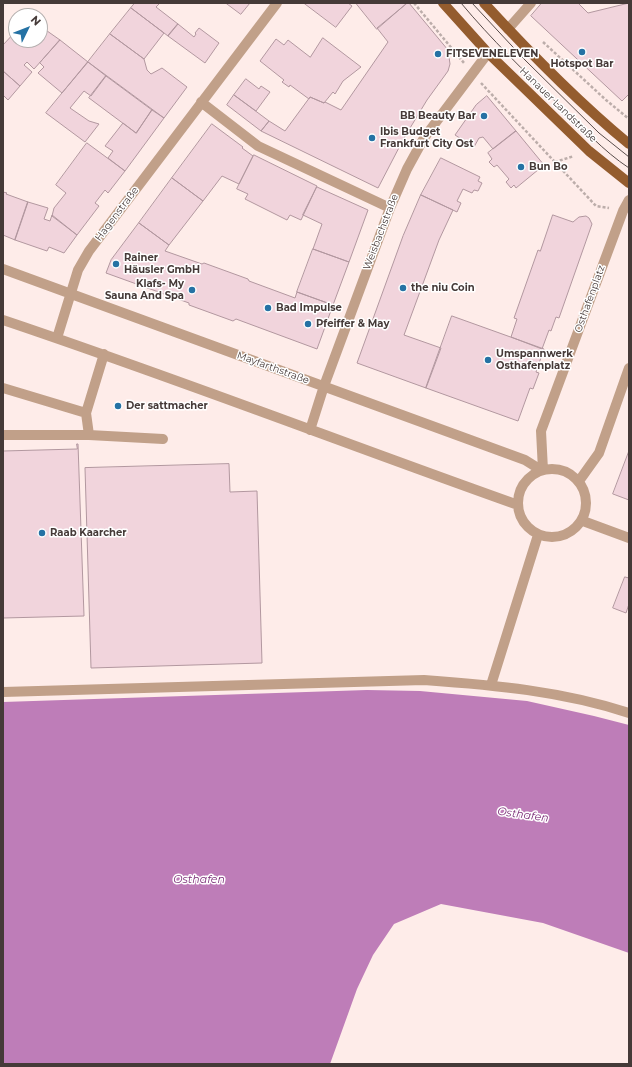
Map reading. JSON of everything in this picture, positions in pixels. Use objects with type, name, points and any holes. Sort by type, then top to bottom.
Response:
[{"type":"main road","name":"Hanauer Landstraße","points":[[443,3],[488,52],[589,151],[629,183]]},
{"type":"main road","name":"Hanauer Landstraße","points":[[484,3],[572,94],[629,144]]},
{"type":"street","name":"Hagenstraße","points":[[56,338],[78,270],[89,251],[277,3]]},
{"type":"street","points":[[508,29],[531,3]]},
{"type":"street","name":"Weisbachstraße","points":[[310,430],[324,386],[390,208],[407,169],[424,138],[488,52]]},
{"type":"street","points":[[201,102],[258,146],[390,208]]},
{"type":"street","name":"Osthafenplatz","points":[[542,470],[541,431],[623,211],[629,200]]},
{"type":"street","name":"Mayfarthstraße","points":[[3,269],[525,460],[542,470]]},
{"type":"street","points":[[3,320],[104,354],[518,505]]},
{"type":"street","points":[[89,435],[86,413],[104,354]]},
{"type":"street","points":[[579,481],[599,453],[629,368]]},
{"type":"street","points":[[3,388],[86,413]]},
{"type":"street","points":[[3,435],[89,435],[163,439]]},
{"type":"street","points":[[559,469],[570,473],[579,481],[586,494],[587,505],[583,521],[573,532],[562,537],[549,538],[538,535],[527,527],[520,517],[518,497],[522,486],[530,476],[542,470],[559,469]]},
{"type":"street","points":[[583,521],[629,538]]},
{"type":"street","points":[[491,684],[538,535]]},
{"type":"street","points":[[3,692],[424,680],[491,684],[545,692],[603,705],[629,713]]},
{"type":"path","points":[[538,37],[606,100],[629,119]]},
{"type":"path","points":[[555,162],[596,206],[623,211]]},
{"type":"water","name":"Osthafen","points":[[367,690],[420,691],[527,701],[629,725],[629,953],[543,923],[441,904],[394,924],[373,955],[357,989],[330,1064],[3,1064],[3,702]]},
{"type":"building","points":[[135,3],[160,3],[156,7],[178,24],[168,36],[131,8]]},
{"type":"building","points":[[226,3],[250,3],[241,14]]},
{"type":"building","points":[[304,3],[348,3],[352,6],[336,27]]},
{"type":"building","points":[[356,3],[407,3],[377,29]]},
{"type":"building","points":[[409,3],[448,50],[450,64],[448,71],[427,100],[404,138],[378,188],[261,131],[269,121],[285,131],[310,97],[341,110],[388,42],[377,28]]},
{"type":"building","points":[[542,3],[578,3],[588,13],[629,3],[629,94],[622,101],[531,16]]},
{"type":"building","points":[[131,8],[164,33],[144,59],[110,34]]},
{"type":"building","points":[[178,24],[194,37],[199,28],[219,43],[205,63],[168,36]]},
{"type":"building","points":[[48,32],[60,40],[34,69],[27,62],[24,65],[32,72],[20,86],[3,71],[3,45],[8,40],[8,48],[48,48]]},
{"type":"building","points":[[110,34],[144,59],[147,70],[151,74],[162,68],[187,87],[164,118],[88,62]]},
{"type":"building","points":[[323,38],[361,67],[343,81],[335,94],[333,92],[324,103],[310,97],[309,99],[290,85],[289,87],[282,82],[284,80],[260,61],[276,39],[284,45],[288,40],[310,57]]},
{"type":"building","points":[[60,40],[88,62],[62,93],[38,73],[44,67],[40,63]]},
{"type":"building","points":[[88,62],[106,76],[91,96],[84,91],[70,108],[89,121],[99,124],[85,142],[46,113]]},
{"type":"building","points":[[3,71],[20,86],[8,100],[3,95]]},
{"type":"building","points":[[106,76],[152,110],[136,133],[89,98]]},
{"type":"building","points":[[246,79],[259,89],[261,86],[270,92],[256,111],[234,95]]},
{"type":"building","points":[[234,95],[269,121],[261,131],[227,105]]},
{"type":"building","points":[[487,96],[516,131],[493,149],[483,137],[479,138],[474,147],[455,135],[476,105]]},
{"type":"building","points":[[152,110],[164,118],[125,171],[108,158],[113,151],[105,146],[123,123],[136,133]]},
{"type":"building","points":[[212,124],[253,156],[239,184],[222,176],[203,201],[172,178]]},
{"type":"building","points":[[516,131],[544,165],[516,188],[514,185],[511,188],[506,182],[509,179],[497,165],[494,167],[489,162],[492,159],[488,153]]},
{"type":"building","points":[[87,143],[125,171],[108,193],[105,190],[95,203],[99,206],[77,235],[52,216],[54,208],[66,193],[56,185]]},
{"type":"building","points":[[254,155],[317,186],[301,220],[290,215],[287,220],[245,199],[248,194],[237,189]]},
{"type":"building","points":[[441,158],[480,177],[478,181],[482,183],[478,191],[474,190],[472,193],[463,189],[457,201],[461,203],[457,212],[421,195]]},
{"type":"building","points":[[172,178],[203,201],[169,245],[139,223]]},
{"type":"building","points":[[317,187],[368,210],[349,262],[313,249],[322,224],[303,215]]},
{"type":"building","points":[[3,192],[28,202],[15,240],[3,235]]},
{"type":"building","name":"the niu Coin","points":[[421,195],[453,210],[439,240],[404,335],[441,348],[426,388],[357,363],[403,236]]},
{"type":"building","points":[[28,202],[48,208],[44,219],[50,221],[52,215],[77,235],[64,253],[49,247],[47,251],[15,240]]},
{"type":"building","points":[[553,215],[573,222],[579,217],[586,216],[592,224],[559,318],[556,317],[551,331],[549,330],[542,349],[511,337],[517,319],[514,318],[538,250],[540,251]]},
{"type":"building","points":[[139,223],[169,245],[165,251],[202,264],[204,263],[295,298],[297,292],[333,305],[317,349],[236,319],[233,321],[189,305],[189,303],[106,273],[111,260]]},
{"type":"building","points":[[313,249],[349,262],[333,305],[297,292]]},
{"type":"building","name":"Umspannwerk Osthafenplatz","points":[[452,316],[544,349],[536,372],[539,373],[533,389],[530,388],[518,421],[426,388]]},
{"type":"building","name":"Raab Kaarcher","points":[[77,444],[84,616],[3,618],[3,451],[77,449]]},
{"type":"building","points":[[629,451],[629,500],[613,494]]},
{"type":"building","points":[[229,464],[230,492],[257,491],[262,663],[91,668],[85,468]]},
{"type":"building","points":[[625,577],[629,578],[629,604],[626,613],[613,608]]},
{"type":"tram line","points":[[461,3],[496,42],[601,146],[629,168]]},
{"type":"tram line","points":[[472,3],[525,60],[599,133],[629,157]]},
{"type":"place","name":"Hotspot Bar","points":[[582,52]]},
{"type":"place","name":"FITSEVENELEVEN","points":[[438,54]]},
{"type":"place","name":"BB Beauty Bar","points":[[484,116]]},
{"type":"place","name":"Ibis Budget Frankfurt City Ost","points":[[372,138]]},
{"type":"place","name":"Bun Bo","points":[[521,167]]},
{"type":"place","name":"Rainer Häusler GmbH","points":[[116,264]]},
{"type":"place","name":"the niu Coin","points":[[403,288]]},
{"type":"place","name":"Klafs- My Sauna And Spa","points":[[192,290]]},
{"type":"place","name":"Bad Impulse","points":[[268,308]]},
{"type":"place","name":"Pfeiffer & May","points":[[308,324]]},
{"type":"place","name":"Umspannwerk Osthafenplatz","points":[[488,360]]},
{"type":"place","name":"Der sattmacher","points":[[118,406]]},
{"type":"place","name":"Raab Kaarcher","points":[[42,533]]}]
